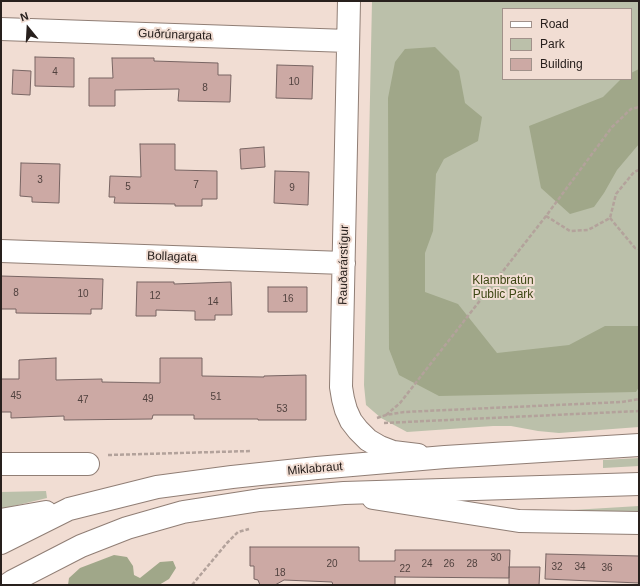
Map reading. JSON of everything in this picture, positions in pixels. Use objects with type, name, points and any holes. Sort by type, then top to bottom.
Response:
[{"type":"main road","name":"Rauðarárstígur","points":[[349,1],[341,387],[343,399],[351,420],[365,425],[368,440],[380,447],[393,452],[445,457]]},
{"type":"main road","name":"Guðrúnargata","points":[[1,29],[348,40]]},
{"type":"main road","name":"Bollagata","points":[[1,251],[344,263]]},
{"type":"main road","name":"Miklabraut","points":[[1,543],[69,508],[158,487],[239,476],[445,457],[639,445]]},
{"type":"main road","points":[[1,464],[88,464]]},
{"type":"main road","points":[[7,585],[81,546],[127,528],[183,512],[260,500],[344,493],[639,484]]},
{"type":"main road","points":[[344,493],[519,521],[639,523]]},
{"type":"main road","points":[[1,520],[69,508]]},
{"type":"path","points":[[365,425],[386,415],[400,403],[546,216],[612,127],[631,109],[639,107]]},
{"type":"path","points":[[546,216],[570,231],[588,230],[610,218],[616,194],[634,172],[639,170]]},
{"type":"path","points":[[610,218],[635,248],[639,249]]},
{"type":"path","points":[[386,415],[404,412],[622,402],[639,399]]},
{"type":"path","points":[[381,423],[639,411]]},
{"type":"path","points":[[88,464],[102,455],[254,451]]},
{"type":"path","points":[[192,585],[238,532],[249,529]]},
{"type":"green space","name":"Klambratún Public Park","points":[[372,1],[639,1],[639,427],[559,433],[511,426],[407,432],[381,418],[366,405],[364,385]]},
{"type":"green space","points":[[435,47],[459,71],[465,103],[482,117],[478,141],[444,159],[436,174],[433,231],[425,253],[425,292],[458,304],[497,353],[569,345],[605,326],[639,326],[639,387],[636,392],[439,396],[399,375],[389,349],[388,98],[395,62],[405,49]]},
{"type":"green space","points":[[639,69],[639,144],[617,170],[594,207],[570,214],[541,188],[529,126],[603,97],[620,80],[632,80],[632,72]]},
{"type":"green space","points":[[639,458],[639,466],[603,468],[603,460]]},
{"type":"green space","points":[[46,491],[47,498],[1,509],[1,492]]},
{"type":"green space","points":[[639,506],[639,516],[523,513]]},
{"type":"green space","points":[[114,555],[127,557],[133,566],[134,575],[140,578],[160,562],[173,561],[176,568],[169,579],[159,585],[68,585],[69,578],[80,568]]},
{"type":"building","points":[[35,57],[74,58],[74,87],[35,86]]},
{"type":"building","points":[[112,58],[154,58],[154,61],[218,63],[218,75],[231,75],[230,102],[178,101],[179,89],[115,90],[115,106],[89,106],[89,78],[113,78]]},
{"type":"building","points":[[277,65],[313,66],[312,99],[276,98]]},
{"type":"building","points":[[13,70],[31,71],[30,95],[12,94]]},
{"type":"building","points":[[140,144],[175,144],[175,170],[217,171],[217,199],[202,199],[202,206],[114,203],[115,197],[109,197],[110,176],[141,177]]},
{"type":"building","points":[[264,147],[265,167],[241,169],[240,149]]},
{"type":"building","points":[[21,163],[60,164],[59,203],[32,202],[32,197],[20,196]]},
{"type":"building","points":[[275,171],[309,172],[308,205],[274,203]]},
{"type":"building","points":[[1,276],[103,279],[102,309],[91,309],[91,314],[16,313],[16,309],[1,309]]},
{"type":"building","points":[[137,282],[174,282],[174,284],[231,282],[232,315],[215,315],[215,320],[195,320],[195,311],[156,310],[156,316],[136,316]]},
{"type":"building","points":[[268,287],[307,287],[307,312],[268,312]]},
{"type":"building","points":[[56,358],[56,380],[102,379],[102,382],[160,383],[160,358],[202,358],[202,376],[264,377],[306,375],[306,420],[194,419],[194,415],[153,415],[152,419],[64,420],[64,416],[11,418],[11,412],[1,412],[1,379],[19,379],[19,360]]},
{"type":"building","points":[[250,547],[359,547],[359,561],[395,561],[395,550],[510,550],[509,578],[395,577],[395,585],[333,585],[332,582],[284,580],[275,585],[260,585],[258,580],[254,579],[254,566],[250,566]]},
{"type":"building","points":[[546,554],[639,556],[639,583],[545,579]]},
{"type":"building","points":[[509,567],[540,567],[539,585],[509,585]]}]
